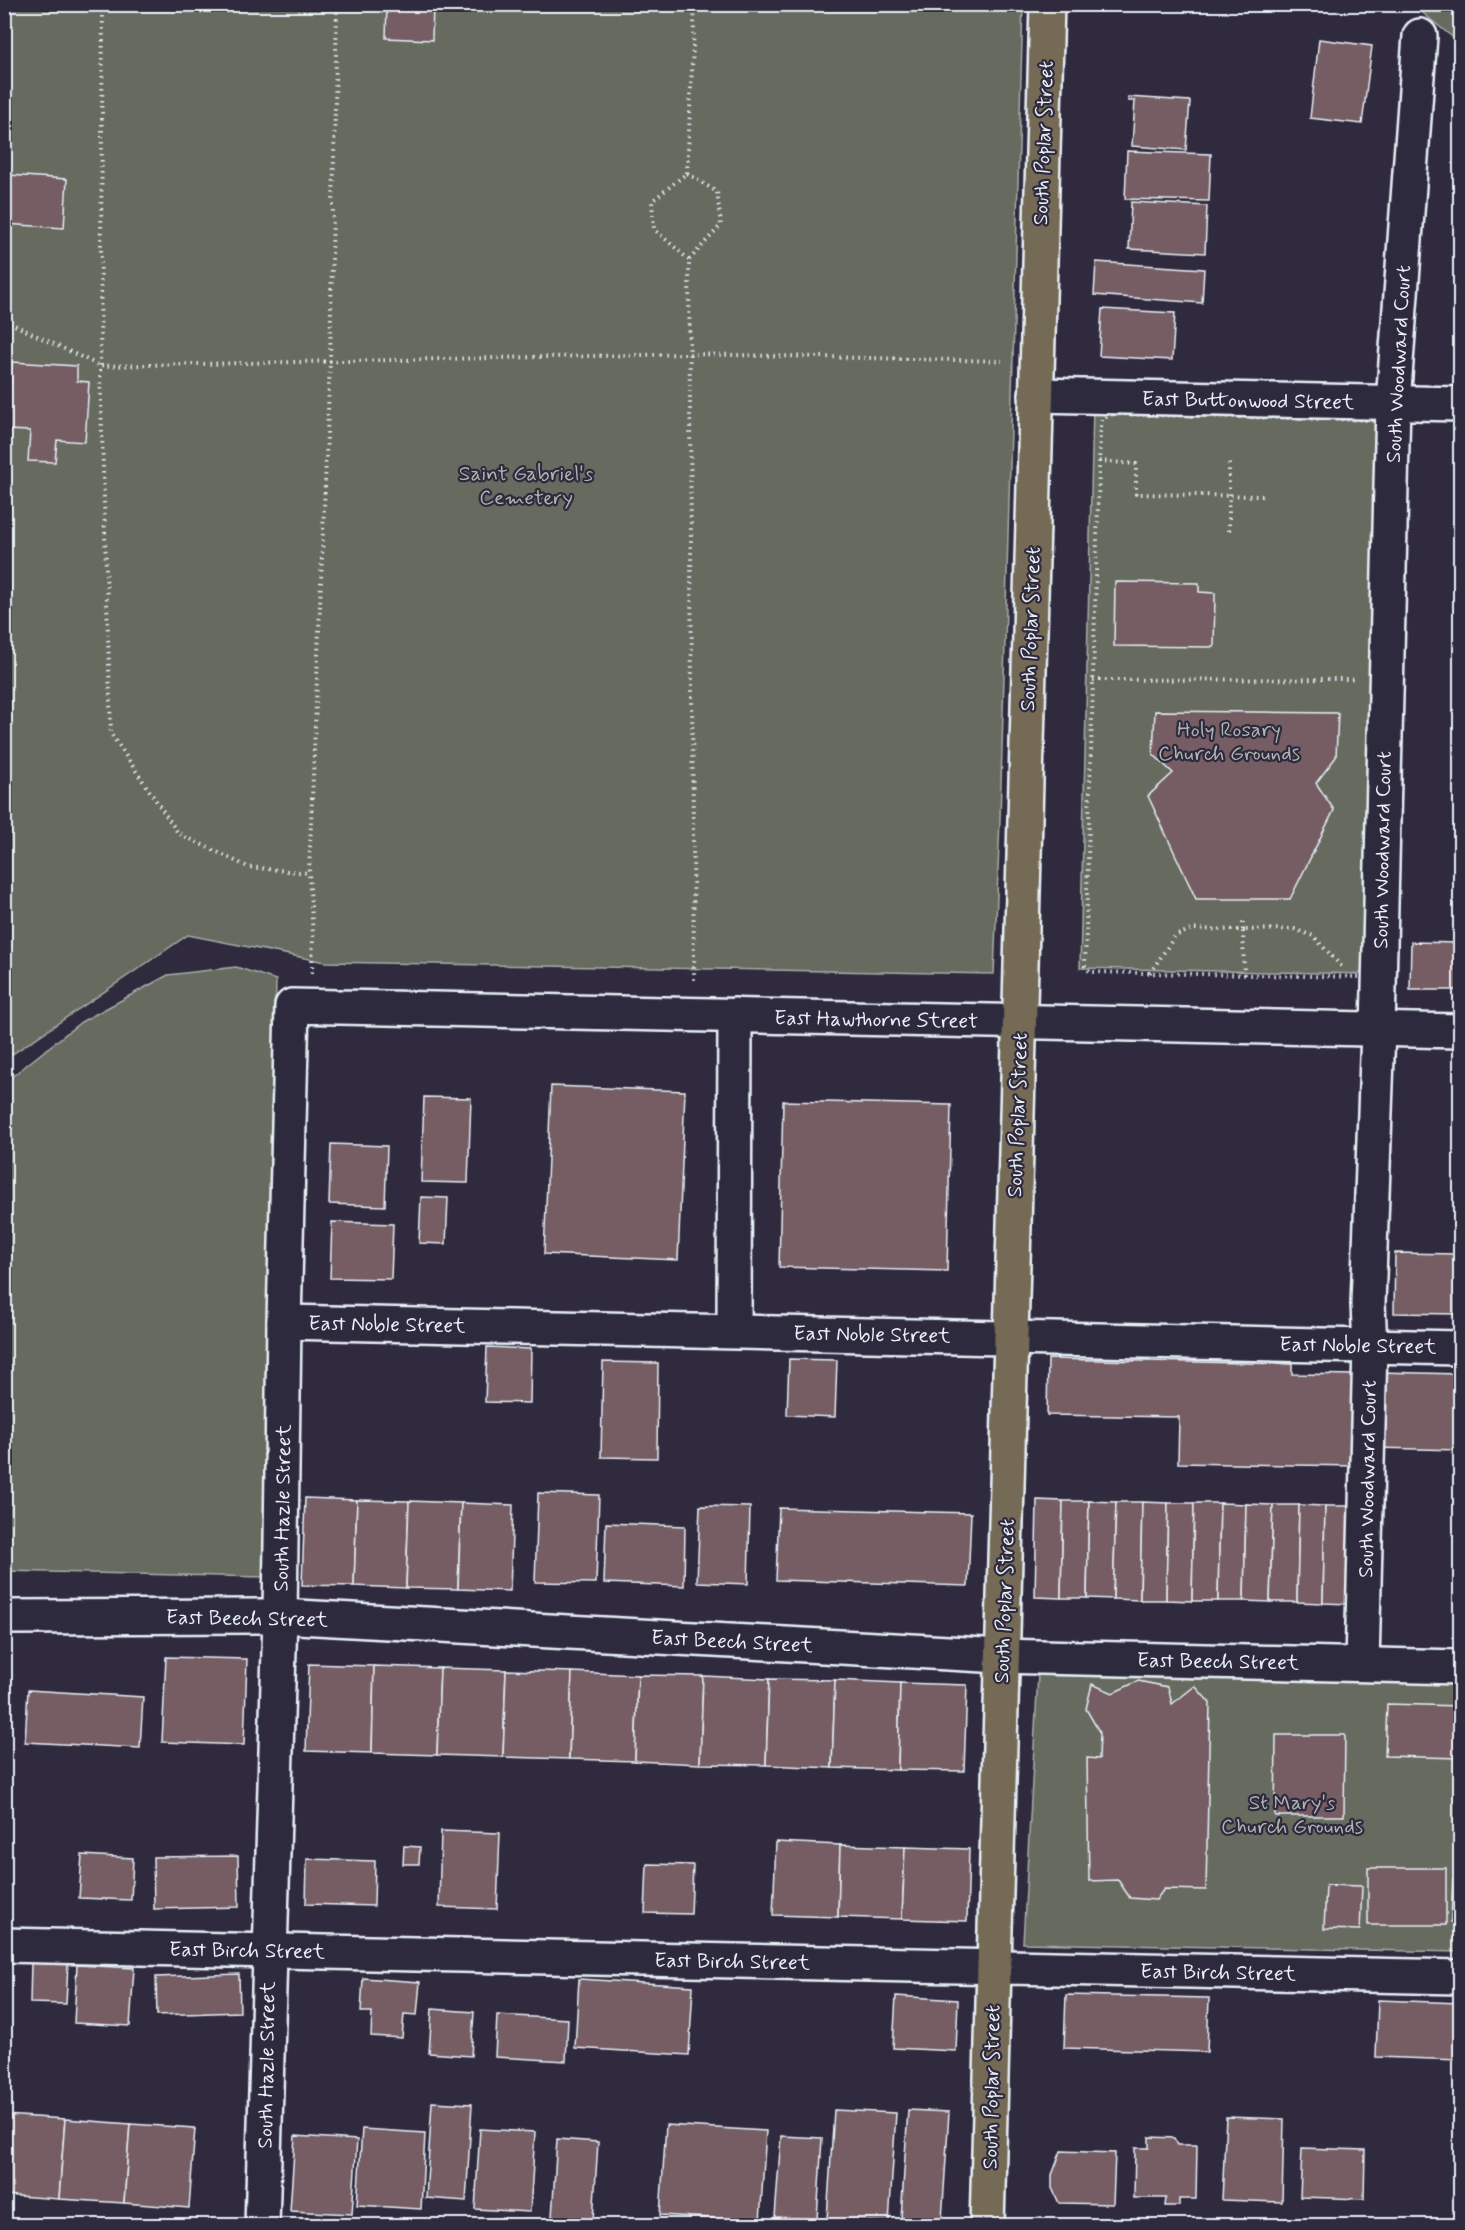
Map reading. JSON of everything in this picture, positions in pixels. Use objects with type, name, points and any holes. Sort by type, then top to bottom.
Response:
[{"type":"main road","name":"South Poplar Street","points":[[987,2226],[1047,4]]},
{"type":"street","name":"South Woodward Court","points":[[1362,1664],[1370,1346],[1368,1304],[1378,1030],[1393,403],[1420,36]]},
{"type":"street","name":"East Buttonwood Street","points":[[1036,395],[1461,404]]},
{"type":"street","name":"East Hawthorne Street","points":[[301,1006],[1461,1031]]},
{"type":"street","name":"South Hazle Street","points":[[262,2226],[280,1616],[284,1322],[301,1006]]},
{"type":"street","points":[[734,1331],[735,1016]]},
{"type":"street","name":"East Noble Street","points":[[284,1322],[1461,1348]]},
{"type":"street","name":"East Beech Street","points":[[4,1617],[280,1616],[1002,1656],[1461,1666]]},
{"type":"street","name":"East Birch Street","points":[[4,1945],[1461,1977]]},
{"type":"path","points":[[104,4],[100,366],[111,734],[178,833],[248,867],[309,873]]},
{"type":"path","points":[[301,1006],[313,936],[309,873],[330,362],[337,4]]},
{"type":"path","points":[[689,260],[654,229],[652,201],[687,173],[695,4]]},
{"type":"path","points":[[687,173],[717,192],[721,225],[689,260],[695,1015]]},
{"type":"path","points":[[4,320],[100,366],[688,354],[941,359]]},
{"type":"path","points":[[1113,414],[1382,422],[1384,426],[1378,678],[1371,973],[1363,977],[1352,977],[1090,972],[1085,966],[1092,680],[1102,419],[1113,414]]},
{"type":"path","points":[[1229,531],[1230,460]]},
{"type":"path","points":[[1099,461],[1136,464],[1136,494],[1264,496]]},
{"type":"path","points":[[1366,678],[1378,678]]},
{"type":"path","points":[[1092,680],[1354,679]]},
{"type":"path","points":[[1243,920],[1244,975]]},
{"type":"path","points":[[1149,973],[1175,936],[1192,929],[1294,929],[1313,936],[1352,977]]},
{"type":"green space","name":"Saint Gabriel's Cemetery","points":[[5,5],[1023,5],[994,974],[325,962],[188,935],[5,1059]]},
{"type":"green space","points":[[1413,5],[1460,5],[1460,335],[1454,334],[1458,144],[1456,40]]},
{"type":"green space","name":"Holy Rosary Church Grounds","points":[[1093,407],[1381,414],[1367,974],[1080,968]]},
{"type":"green space","points":[[236,967],[276,980],[266,1577],[5,1571],[5,1082],[81,1022],[168,975]]},
{"type":"green space","name":"St Mary's Church Grounds","points":[[1038,1675],[1460,1684],[1460,1952],[1023,1943]]},
{"type":"building","points":[[387,4],[433,4],[432,40],[386,38]]},
{"type":"building","points":[[1319,39],[1372,46],[1362,124],[1310,118]]},
{"type":"building","points":[[1128,97],[1190,101],[1186,150],[1132,146],[1135,101],[1128,101]]},
{"type":"building","points":[[1127,151],[1211,154],[1209,201],[1125,199]]},
{"type":"building","points":[[8,175],[67,179],[64,228],[5,224]]},
{"type":"building","points":[[1131,202],[1207,206],[1205,253],[1129,249]]},
{"type":"building","points":[[1096,262],[1204,269],[1202,303],[1094,295]]},
{"type":"building","points":[[1102,309],[1175,313],[1172,360],[1099,356]]},
{"type":"building","points":[[12,362],[77,366],[77,381],[89,382],[85,442],[57,440],[55,462],[28,461],[30,431],[7,430]]},
{"type":"building","points":[[1115,582],[1199,583],[1199,592],[1215,593],[1214,647],[1114,646]]},
{"type":"building","points":[[1155,711],[1338,713],[1336,757],[1316,783],[1334,810],[1290,899],[1196,899],[1148,796],[1173,773],[1153,754]]},
{"type":"building","points":[[1411,942],[1460,943],[1460,990],[1410,990]]},
{"type":"building","points":[[551,1086],[685,1091],[678,1260],[544,1254]]},
{"type":"building","points":[[424,1097],[471,1098],[468,1183],[421,1182]]},
{"type":"building","points":[[783,1101],[951,1105],[947,1271],[779,1267]]},
{"type":"building","points":[[331,1144],[387,1146],[385,1206],[329,1204]]},
{"type":"building","points":[[421,1197],[448,1198],[446,1244],[419,1243]]},
{"type":"building","points":[[332,1222],[393,1224],[391,1279],[330,1278]]},
{"type":"building","points":[[1395,1253],[1457,1254],[1456,1314],[1394,1313]]},
{"type":"building","points":[[487,1347],[531,1349],[530,1403],[485,1402]]},
{"type":"building","points":[[789,1359],[837,1360],[835,1417],[787,1415]]},
{"type":"building","points":[[1048,1359],[1292,1364],[1292,1374],[1359,1375],[1357,1466],[1178,1463],[1179,1417],[1047,1415]]},
{"type":"building","points":[[603,1362],[658,1363],[657,1458],[601,1457]]},
{"type":"building","points":[[1378,1372],[1460,1374],[1460,1450],[1376,1448]]},
{"type":"building","points":[[538,1493],[599,1495],[596,1583],[535,1582]]},
{"type":"building","points":[[305,1498],[357,1500],[354,1586],[302,1585]]},
{"type":"building","points":[[357,1500],[409,1501],[406,1588],[354,1586]]},
{"type":"building","points":[[1037,1500],[1063,1501],[1061,1598],[1035,1597]]},
{"type":"building","points":[[409,1501],[461,1503],[458,1589],[406,1588]]},
{"type":"building","points":[[1063,1501],[1089,1501],[1087,1598],[1061,1598]]},
{"type":"building","points":[[1089,1501],[1116,1502],[1113,1599],[1087,1598]]},
{"type":"building","points":[[1116,1502],[1142,1502],[1140,1600],[1113,1599]]},
{"type":"building","points":[[1142,1502],[1168,1503],[1166,1600],[1140,1600]]},
{"type":"building","points":[[461,1503],[513,1505],[510,1591],[458,1589]]},
{"type":"building","points":[[1168,1503],[1194,1503],[1192,1601],[1166,1600]]},
{"type":"building","points":[[1194,1503],[1220,1503],[1218,1601],[1192,1601]]},
{"type":"building","points":[[1220,1503],[1246,1504],[1244,1601],[1218,1601]]},
{"type":"building","points":[[1246,1504],[1273,1505],[1270,1602],[1244,1601]]},
{"type":"building","points":[[1273,1505],[1299,1505],[1297,1602],[1270,1602]]},
{"type":"building","points":[[1299,1505],[1325,1506],[1323,1603],[1297,1602]]},
{"type":"building","points":[[700,1506],[750,1507],[748,1584],[697,1582]]},
{"type":"building","points":[[1325,1506],[1351,1506],[1349,1604],[1323,1603]]},
{"type":"building","points":[[779,1508],[971,1513],[968,1586],[776,1580]]},
{"type":"building","points":[[606,1523],[685,1526],[684,1586],[604,1583]]},
{"type":"building","points":[[166,1657],[247,1659],[244,1745],[162,1742]]},
{"type":"building","points":[[309,1664],[374,1666],[372,1753],[306,1751]]},
{"type":"building","points":[[374,1666],[440,1668],[437,1755],[372,1753]]},
{"type":"building","points":[[440,1668],[506,1670],[503,1757],[437,1755]]},
{"type":"building","points":[[506,1670],[572,1672],[569,1759],[503,1757]]},
{"type":"building","points":[[572,1672],[638,1675],[635,1761],[569,1759]]},
{"type":"building","points":[[638,1675],[703,1676],[700,1764],[635,1761]]},
{"type":"building","points":[[703,1676],[769,1679],[766,1765],[700,1764]]},
{"type":"building","points":[[769,1679],[835,1680],[832,1768],[766,1765]]},
{"type":"building","points":[[835,1680],[900,1683],[898,1770],[832,1768]]},
{"type":"building","points":[[1138,1681],[1168,1687],[1172,1704],[1195,1686],[1210,1703],[1206,1890],[1164,1889],[1156,1900],[1130,1898],[1118,1880],[1089,1881],[1087,1758],[1099,1759],[1100,1733],[1086,1709],[1092,1684],[1113,1693]]},
{"type":"building","points":[[900,1683],[967,1685],[964,1771],[898,1770]]},
{"type":"building","points":[[28,1690],[143,1697],[140,1748],[25,1742]]},
{"type":"building","points":[[1387,1704],[1460,1706],[1460,1758],[1385,1756]]},
{"type":"building","points":[[1276,1735],[1345,1735],[1344,1816],[1275,1816]]},
{"type":"building","points":[[441,1831],[500,1833],[497,1909],[439,1907]]},
{"type":"building","points":[[776,1842],[840,1845],[838,1917],[773,1915]]},
{"type":"building","points":[[840,1845],[905,1847],[902,1919],[838,1917]]},
{"type":"building","points":[[404,1846],[420,1847],[419,1864],[403,1864]]},
{"type":"building","points":[[905,1847],[969,1849],[967,1921],[902,1919]]},
{"type":"building","points":[[82,1855],[133,1858],[131,1900],[79,1898]]},
{"type":"building","points":[[238,1856],[239,1907],[154,1909],[153,1857]]},
{"type":"building","points":[[307,1859],[375,1861],[374,1906],[306,1904]]},
{"type":"building","points":[[647,1864],[693,1865],[691,1914],[645,1913]]},
{"type":"building","points":[[1368,1868],[1446,1868],[1446,1925],[1368,1925]]},
{"type":"building","points":[[1453,1879],[1460,1880],[1460,1922],[1451,1922]]},
{"type":"building","points":[[1326,1885],[1362,1886],[1360,1930],[1324,1929]]},
{"type":"building","points":[[31,1963],[68,1964],[66,2004],[30,2003]]},
{"type":"building","points":[[77,1965],[134,1968],[130,2026],[74,2023]]},
{"type":"building","points":[[239,1974],[240,2012],[157,2015],[156,1977]]},
{"type":"building","points":[[363,1978],[420,1982],[417,2015],[404,2014],[402,2038],[371,2036],[372,2012],[361,2012]]},
{"type":"building","points":[[579,1979],[693,1986],[689,2055],[575,2048]]},
{"type":"building","points":[[1066,1995],[1209,1998],[1207,2052],[1064,2048]]},
{"type":"building","points":[[896,1996],[958,2000],[956,2051],[893,2048]]},
{"type":"building","points":[[1378,2000],[1460,2003],[1460,2060],[1376,2057]]},
{"type":"building","points":[[432,2009],[474,2012],[471,2056],[429,2053]]},
{"type":"building","points":[[497,2015],[568,2019],[566,2061],[495,2057]]},
{"type":"building","points":[[432,2102],[472,2104],[466,2201],[426,2198]]},
{"type":"building","points":[[834,2110],[896,2113],[889,2223],[827,2219]]},
{"type":"building","points":[[908,2110],[949,2112],[942,2220],[901,2218]]},
{"type":"building","points":[[4,2115],[65,2119],[59,2199],[4,2195]]},
{"type":"building","points":[[1226,2117],[1284,2119],[1282,2202],[1222,2200]]},
{"type":"building","points":[[65,2119],[130,2124],[124,2203],[59,2199]]},
{"type":"building","points":[[130,2124],[195,2128],[189,2208],[124,2203]]},
{"type":"building","points":[[666,2125],[766,2131],[760,2221],[660,2215]]},
{"type":"building","points":[[362,2129],[425,2133],[421,2209],[357,2205]]},
{"type":"building","points":[[480,2129],[535,2132],[530,2212],[475,2209]]},
{"type":"building","points":[[295,2136],[357,2140],[352,2214],[290,2211]]},
{"type":"building","points":[[781,2136],[822,2138],[817,2219],[775,2217]]},
{"type":"building","points":[[1149,2137],[1174,2138],[1178,2145],[1197,2145],[1196,2199],[1179,2199],[1179,2206],[1165,2206],[1166,2198],[1134,2198],[1135,2148],[1149,2148]]},
{"type":"building","points":[[557,2139],[598,2142],[593,2220],[552,2217]]},
{"type":"building","points":[[1302,2148],[1365,2150],[1364,2199],[1300,2197]]},
{"type":"building","points":[[1061,2151],[1115,2153],[1113,2204],[1059,2203],[1052,2188],[1052,2175]]}]
